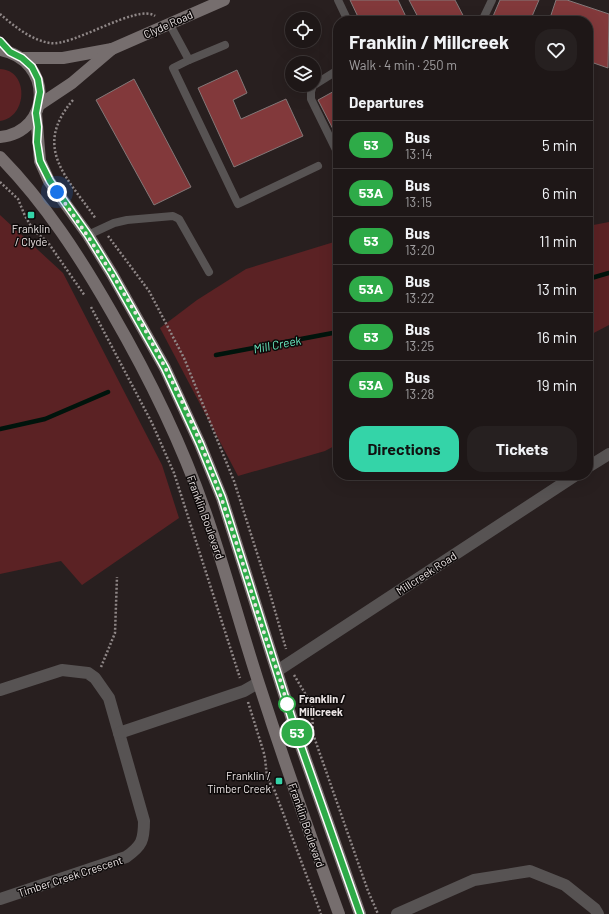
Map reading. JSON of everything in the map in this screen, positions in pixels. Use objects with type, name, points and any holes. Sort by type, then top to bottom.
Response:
[{"type":"main road","name":"Clyde Road","points":[[22,58],[63,58],[112,49],[170,22],[224,0]]},
{"type":"main road","points":[[0,41],[5,51],[22,58]]},
{"type":"main road","name":"Clyde Road","points":[[0,137],[18,132],[28,124],[37,109],[112,49]]},
{"type":"main road","name":"Franklin Boulevard","points":[[22,58],[32,67],[38,79],[40,92],[37,109],[40,161],[50,181],[88,235],[165,368],[192,424],[222,498],[277,671],[360,914]]},
{"type":"main road","name":"Franklin Boulevard","points":[[0,157],[18,174],[83,262],[137,357],[164,412],[204,509],[258,683],[339,914]]},
{"type":"street","points":[[593,464],[609,454]]},
{"type":"street","name":"Millcreek Road","points":[[277,671],[568,480]]},
{"type":"street","points":[[0,690],[62,670],[88,673],[95,678]]},
{"type":"street","name":"Timber Creek Crescent","points":[[0,899],[126,858],[138,848],[144,835],[144,821],[109,698],[95,678]]},
{"type":"street","points":[[119,733],[244,691],[258,683]]},
{"type":"street","points":[[397,914],[474,880],[530,871],[565,885],[595,909],[598,914]]},
{"type":"lane","points":[[338,0],[346,16]]},
{"type":"lane","points":[[484,16],[492,0]]},
{"type":"lane","points":[[170,22],[189,60]]},
{"type":"lane","points":[[224,45],[173,68],[204,129],[238,204],[318,166]]},
{"type":"lane","points":[[321,81],[333,73]]},
{"type":"lane","points":[[311,92],[311,99],[333,144]]},
{"type":"lane","points":[[88,235],[114,223],[127,220],[174,216],[179,219],[209,272]]},
{"type":"path","points":[[0,14],[23,32],[50,43],[60,43],[114,21],[148,14],[155,15]]},
{"type":"path","points":[[56,157],[54,142],[55,129],[62,112],[74,98]]},
{"type":"path","points":[[0,182],[18,199],[25,216],[34,231],[48,241],[88,300],[152,423],[174,473],[238,671]]},
{"type":"path","points":[[95,678],[115,633],[117,577]]},
{"type":"path","points":[[295,678],[312,705],[313,734],[378,914]]},
{"type":"path","points":[[252,715],[263,750],[265,771],[268,782],[274,789],[321,914]]},
{"type":"shaded area","points":[[0,69],[9,71],[16,77],[20,85],[21,94],[20,103],[16,111],[9,118],[0,121]]},
{"type":"shaded area","points":[[0,215],[63,273],[162,465],[179,518],[82,585],[61,561],[0,574]]},
{"type":"shaded area","points":[[609,222],[609,325],[593,333],[593,225]]},
{"type":"shaded area","points":[[333,242],[333,447],[325,451],[238,476],[160,328],[197,300],[246,269]]},
{"type":"building","points":[[350,0],[398,0],[406,16],[358,16]]},
{"type":"building","points":[[409,0],[455,0],[463,16],[417,16]]},
{"type":"building","points":[[500,0],[539,0],[532,16],[493,16]]},
{"type":"building","points":[[556,0],[567,0],[609,14],[608,68],[593,63],[593,16],[551,16]]},
{"type":"building","points":[[237,70],[247,93],[233,100],[241,119],[286,99],[303,136],[234,167],[198,88]]},
{"type":"building","points":[[134,79],[191,187],[154,205],[96,100]]},
{"type":"building","points":[[333,92],[333,129],[318,100]]},
{"type":"waterway","name":"Mill Creek","points":[[593,278],[609,273]]},
{"type":"waterway","name":"Mill Creek","points":[[216,355],[333,333]]},
{"type":"waterway","name":"Mill Creek","points":[[0,429],[45,419],[108,392]]},
{"type":"bus line","name":"53","points":[[0,41],[10,52],[22,58],[32,67],[38,79],[40,92],[39,105],[36,113],[38,127],[37,142],[40,161],[50,181],[88,235],[112,274],[144,329],[186,410],[222,498],[247,573],[296,732],[360,914]]},
{"type":"place","name":"Franklin / Clyde","points":[[31,215]]},
{"type":"place","name":"Franklin / Millcreek","points":[[287,704]]},
{"type":"place","name":"Franklin / Timber Creek","points":[[279,781]]},
{"type":"route","points":[[57,192],[88,235],[112,274],[144,329],[186,410],[222,498],[247,573],[287,704]]}]
